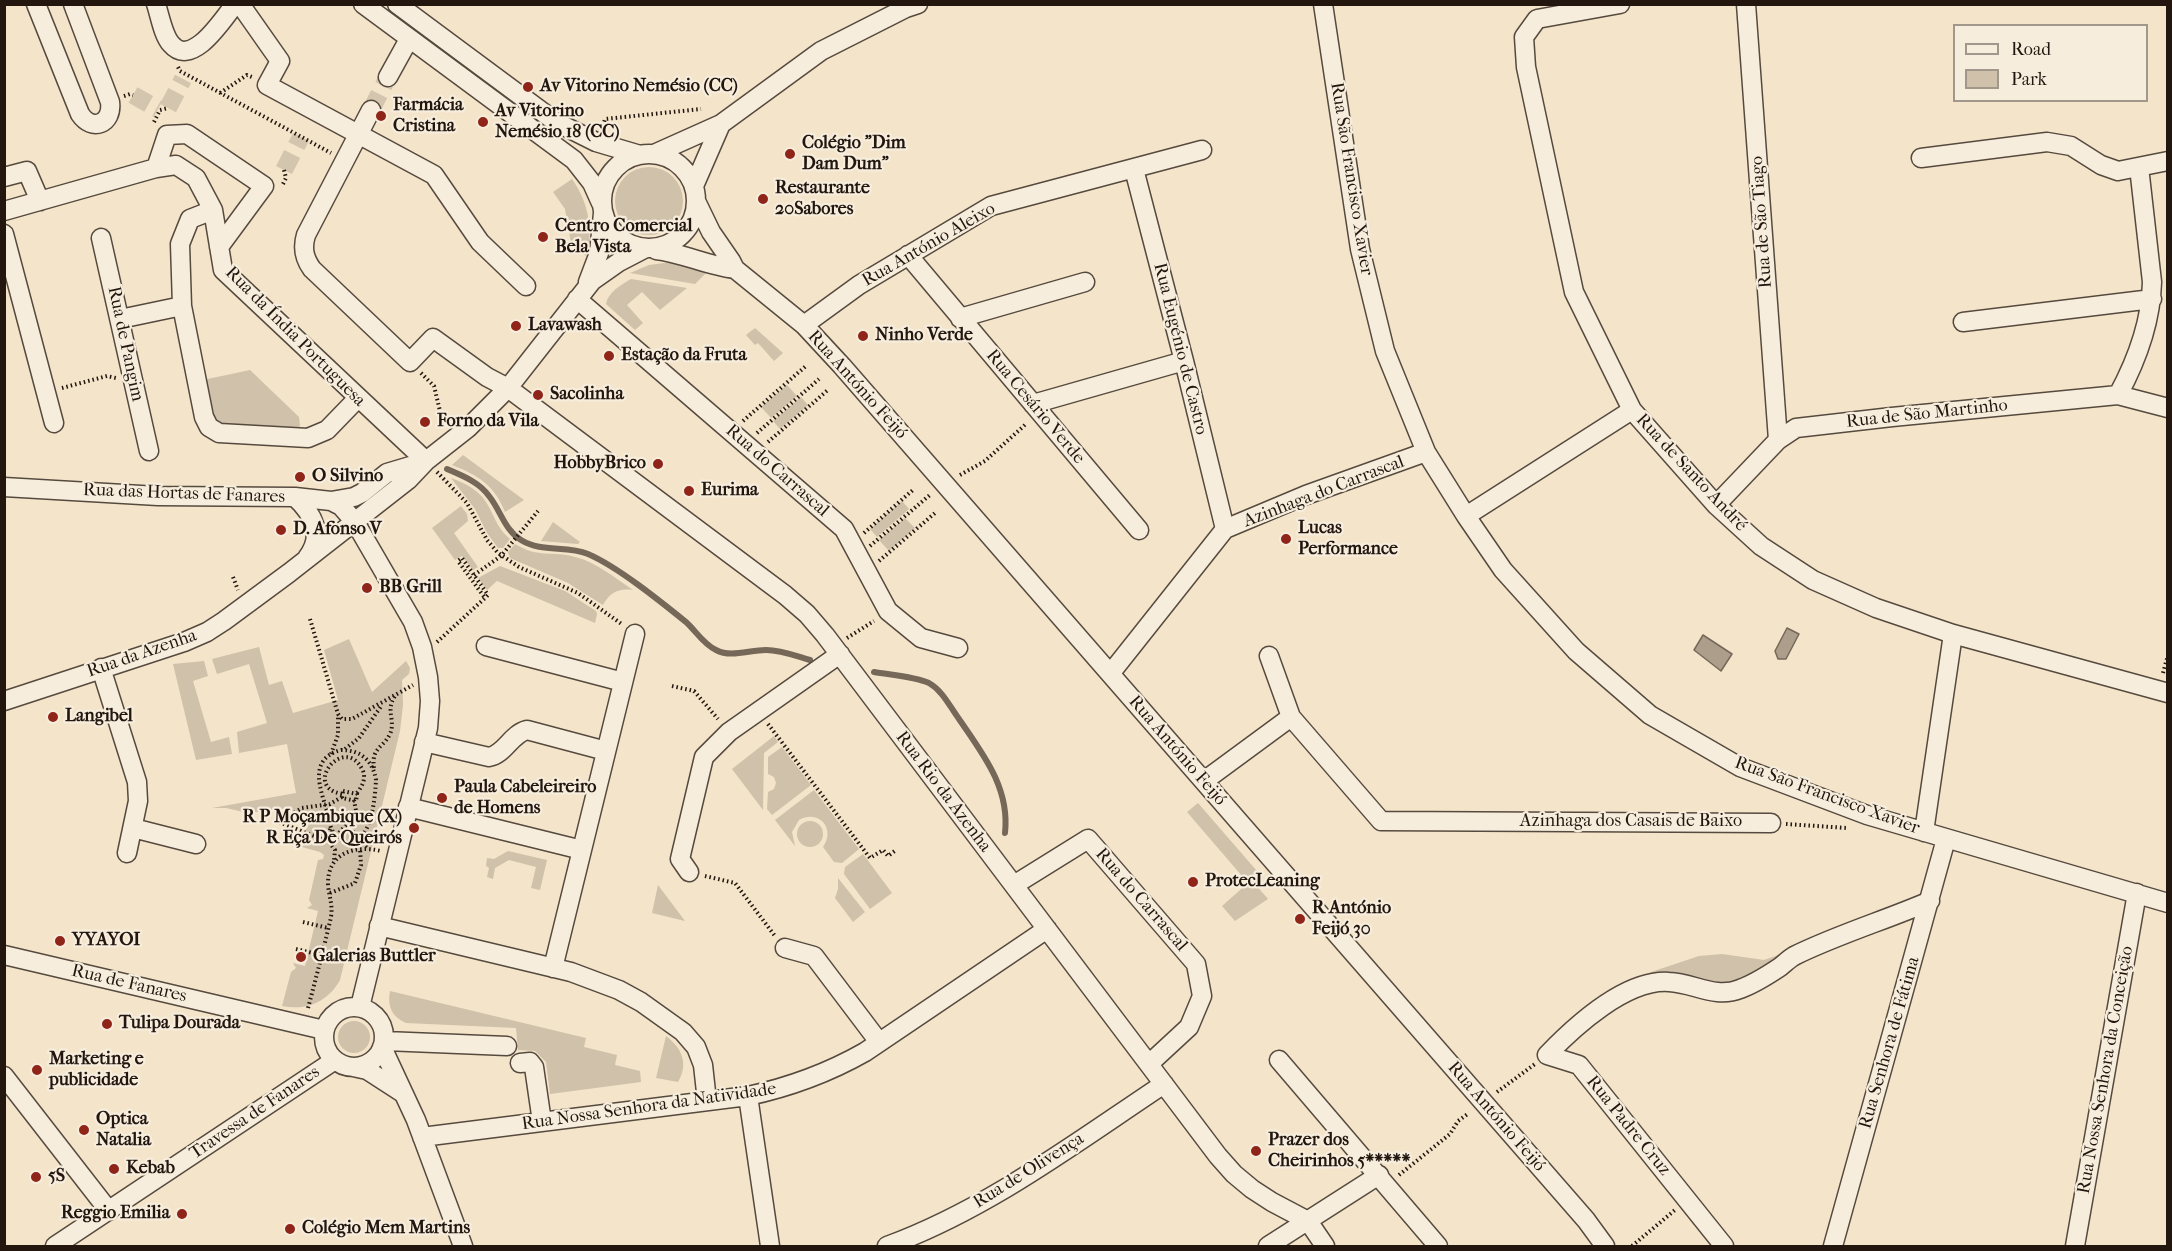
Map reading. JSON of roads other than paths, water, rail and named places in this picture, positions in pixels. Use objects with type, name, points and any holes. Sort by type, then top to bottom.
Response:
[{"type":"street","points":[[36,4],[80,114],[84,121],[92,124],[100,123],[111,111],[110,102],[73,4]]},
{"type":"street","points":[[156,4],[170,43],[178,49],[188,51],[201,44],[235,4]]},
{"type":"street","points":[[240,4],[280,61],[267,85],[434,175],[480,242],[526,286]]},
{"type":"street","points":[[363,4],[577,163],[592,183],[607,224],[622,241],[648,249]]},
{"type":"street","points":[[397,4],[556,122],[596,142],[667,157],[679,164],[688,174],[695,193]]},
{"type":"street","points":[[426,461],[468,428],[508,388],[580,294],[593,272],[599,253],[603,190],[608,177],[616,167],[627,159],[647,154],[721,124],[821,51],[918,4]]},
{"type":"street","name":"Rua São Francisco Xavier","points":[[1323,4],[1360,249],[1385,351],[1426,452],[1466,516],[1503,570],[1576,651],[1650,715],[1740,767],[1878,818],[2168,903]]},
{"type":"street","name":"Rua de Santo André","points":[[1620,4],[1537,19],[1524,37],[1526,67],[1574,291],[1632,410],[1716,505],[1761,546],[1813,580],[1876,608],[1953,633],[2166,688]]},
{"type":"street","name":"Rua de São Tiago","points":[[1746,4],[1778,440]]},
{"type":"street","points":[[393,80],[414,42]]},
{"type":"street","points":[[364,137],[376,113]]},
{"type":"street","points":[[580,294],[609,267],[648,249],[665,246],[678,239],[688,228],[694,214],[695,193],[721,124]]},
{"type":"street","points":[[156,168],[167,135],[187,134],[264,186],[219,247]]},
{"type":"street","name":"Rua Rio da Azenha","points":[[364,137],[345,161],[306,235],[303,245],[304,255],[312,268],[410,362],[433,338],[487,377],[508,388],[785,595],[812,619],[1234,1174],[1262,1196],[1308,1221],[1325,1246]]},
{"type":"street","points":[[1922,158],[2048,142],[2071,146],[2101,165],[2118,171],[2168,160]]},
{"type":"street","name":"Rua António Aleixo","points":[[804,325],[859,285],[991,206],[1202,150]]},
{"type":"street","name":"Rua da Índia Portuguesa","points":[[4,211],[156,168],[176,165],[196,178],[213,210],[223,270],[357,399],[426,461]]},
{"type":"street","points":[[2118,395],[2136,356],[2152,299],[2139,167]]},
{"type":"street","name":"Rua Eugénio de Castro","points":[[1134,169],[1225,529]]},
{"type":"street","points":[[4,177],[27,171],[40,201]]},
{"type":"street","name":"Rua António Feijó","points":[[695,193],[706,224],[735,269],[804,325],[1586,1220],[1605,1246]]},
{"type":"street","points":[[213,210],[190,219],[180,244],[182,306],[204,417],[213,431],[224,434],[314,436],[327,430],[357,399]]},
{"type":"street","points":[[4,234],[54,423]]},
{"type":"street","name":"Rua de Pangim","points":[[101,238],[148,451]]},
{"type":"street","name":"Rua António Feijó","points":[[648,249],[687,255],[723,268],[735,269]]},
{"type":"street","name":"Rua Cesário Verde","points":[[908,255],[1139,530]]},
{"type":"street","points":[[960,318],[1085,282]]},
{"type":"street","name":"Rua do Carrascal","points":[[580,294],[844,529],[888,611],[921,638],[958,648]]},
{"type":"street","points":[[1963,322],[2152,299]]},
{"type":"street","points":[[120,319],[182,306]]},
{"type":"street","points":[[1033,404],[1184,361]]},
{"type":"street","name":"Rua de São Martinho","points":[[1716,505],[1778,440],[1796,428],[2118,395],[2168,408]]},
{"type":"street","points":[[1466,516],[1632,410]]},
{"type":"street","name":"Azinhaga do Carrascal","points":[[1110,674],[1225,529],[1306,495],[1426,452]]},
{"type":"street","name":"Rua das Hortas de Fanares","points":[[4,487],[158,496],[295,497],[331,501],[362,494],[387,473],[426,461]]},
{"type":"street","name":"Rua da Azenha","points":[[4,701],[184,642],[207,632],[355,522],[408,480],[426,461]]},
{"type":"street","points":[[295,497],[309,512],[316,526],[315,545],[306,559]]},
{"type":"street","points":[[331,501],[341,506],[355,522],[413,622],[424,655],[430,700],[428,728],[360,1007]]},
{"type":"street","points":[[1924,832],[1953,633]]},
{"type":"street","points":[[553,968],[635,634]]},
{"type":"street","points":[[486,646],[623,682]]},
{"type":"street","points":[[689,872],[680,859],[704,757],[729,732],[837,651]]},
{"type":"street","points":[[1204,782],[1291,717],[1269,656]]},
{"type":"street","points":[[101,668],[137,782],[138,801],[127,853]]},
{"type":"street","name":"Azinhaga dos Casais de Baixo","points":[[1291,717],[1381,821],[1771,823]]},
{"type":"street","points":[[424,742],[489,757],[499,753],[520,732],[527,730],[606,751]]},
{"type":"street","points":[[408,807],[582,850]]},
{"type":"street","points":[[133,828],[196,844]]},
{"type":"street","name":"Rua do Carrascal","points":[[1014,885],[1088,839],[1196,964],[1202,996],[1189,1027],[1149,1064]]},
{"type":"street","name":"Rua Senhora de Fátima","points":[[1833,1246],[1946,839]]},
{"type":"street","name":"Rua Nossa Senhora da Conceição","points":[[2075,1246],[2138,893]]},
{"type":"street","name":"Rua Padre Cruz","points":[[1724,1246],[1579,1065],[1546,1055],[1567,1034],[1592,1015],[1632,990],[1650,984],[1670,982],[1697,989],[1729,993],[1754,983],[1792,957],[1929,901]]},
{"type":"street","points":[[380,926],[553,968],[595,980],[619,990],[683,1032],[696,1047],[700,1056],[707,1101]]},
{"type":"street","name":"Rua Nossa Senhora da Natividade","points":[[422,1137],[748,1096],[789,1086],[821,1075],[843,1064],[1047,929]]},
{"type":"street","points":[[785,948],[814,956],[879,1042]]},
{"type":"street","name":"Rua de Fanares","points":[[4,955],[324,1030]]},
{"type":"street","points":[[402,1093],[375,1074],[335,1060],[325,1044],[324,1030],[337,1011],[348,1007],[360,1007],[370,1011],[379,1019],[384,1030],[383,1044],[422,1137],[463,1246]]},
{"type":"street","points":[[383,1044],[507,1046]]},
{"type":"street","points":[[353,1067],[371,1062],[383,1044]]},
{"type":"street","name":"Travessa de Fanares","points":[[56,1246],[335,1060]]},
{"type":"street","points":[[1279,1060],[1438,1246]]},
{"type":"street","points":[[520,1063],[530,1062],[534,1067],[542,1122]]},
{"type":"street","points":[[4,1076],[109,1211]]},
{"type":"street","name":"Rua de Olivença","points":[[887,1246],[938,1225],[986,1200],[1164,1084]]},
{"type":"street","points":[[748,1096],[770,1246]]},
{"type":"street","points":[[1268,1246],[1383,1180]]},
{"type":"waterway","points":[[447,469],[470,480],[485,491],[515,536],[529,544],[580,551],[600,560],[664,604],[716,650],[734,654],[772,650],[810,660]]},
{"type":"waterway","points":[[874,672],[909,677],[929,683],[942,695],[993,772],[1003,801],[1005,833]]},
{"type":"tunnel","points":[[371,110],[388,77]]},
{"type":"tunnel","points":[[168,108],[183,79]]},
{"type":"tunnel","points":[[133,95],[158,109]]},
{"type":"tunnel","points":[[284,170],[301,137]]},
{"type":"place","name":"Av Vitorino Nemésio (CC)","points":[[528,87]]},
{"type":"place","name":"Farmácia Cristina","points":[[381,116]]},
{"type":"place","name":"Av Vitorino Nemésio 18 (CC)","points":[[483,122]]},
{"type":"place","name":"Colégio \"Dim Dam Dum\"","points":[[790,154]]},
{"type":"place","name":"Restaurante 20Sabores","points":[[763,199]]},
{"type":"place","name":"Centro Comercial Bela Vista","points":[[543,237]]},
{"type":"place","name":"Lavawash","points":[[516,326]]},
{"type":"place","name":"Ninho Verde","points":[[863,336]]},
{"type":"place","name":"Estação da Fruta","points":[[609,356]]},
{"type":"place","name":"Sacolinha","points":[[538,395]]},
{"type":"place","name":"Forno da Vila","points":[[425,422]]},
{"type":"place","name":"HobbyBrico","points":[[658,464]]},
{"type":"place","name":"O Silvino","points":[[300,477]]},
{"type":"place","name":"Eurima","points":[[689,491]]},
{"type":"place","name":"D. Afonso V","points":[[281,530]]},
{"type":"place","name":"Lucas Performance","points":[[1286,539]]},
{"type":"place","name":"BB Grill","points":[[367,588]]},
{"type":"place","name":"Langibel","points":[[53,717]]},
{"type":"place","name":"Paula Cabeleireiro de Homens","points":[[442,798]]},
{"type":"place","name":"R P Moçambique (X) R Eça De Queirós","points":[[414,828]]},
{"type":"place","name":"ProtecLeaning","points":[[1193,882]]},
{"type":"place","name":"R António Feijó 30","points":[[1300,919]]},
{"type":"place","name":"YYAYOI","points":[[60,941]]},
{"type":"place","name":"Galerias Buttler","points":[[301,957]]},
{"type":"place","name":"Tulipa Dourada","points":[[107,1024]]},
{"type":"place","name":"Marketing e publicidade","points":[[37,1070]]},
{"type":"place","name":"Optica Natalia","points":[[84,1130]]},
{"type":"place","name":"Prazer dos Cheirinhos 5*****","points":[[1256,1151]]},
{"type":"place","name":"Kebab","points":[[114,1169]]},
{"type":"place","name":"5S","points":[[36,1177]]},
{"type":"place","name":"Reggio Emilia","points":[[182,1214]]},
{"type":"place","name":"Colégio Mem Martins","points":[[290,1229]]}]
